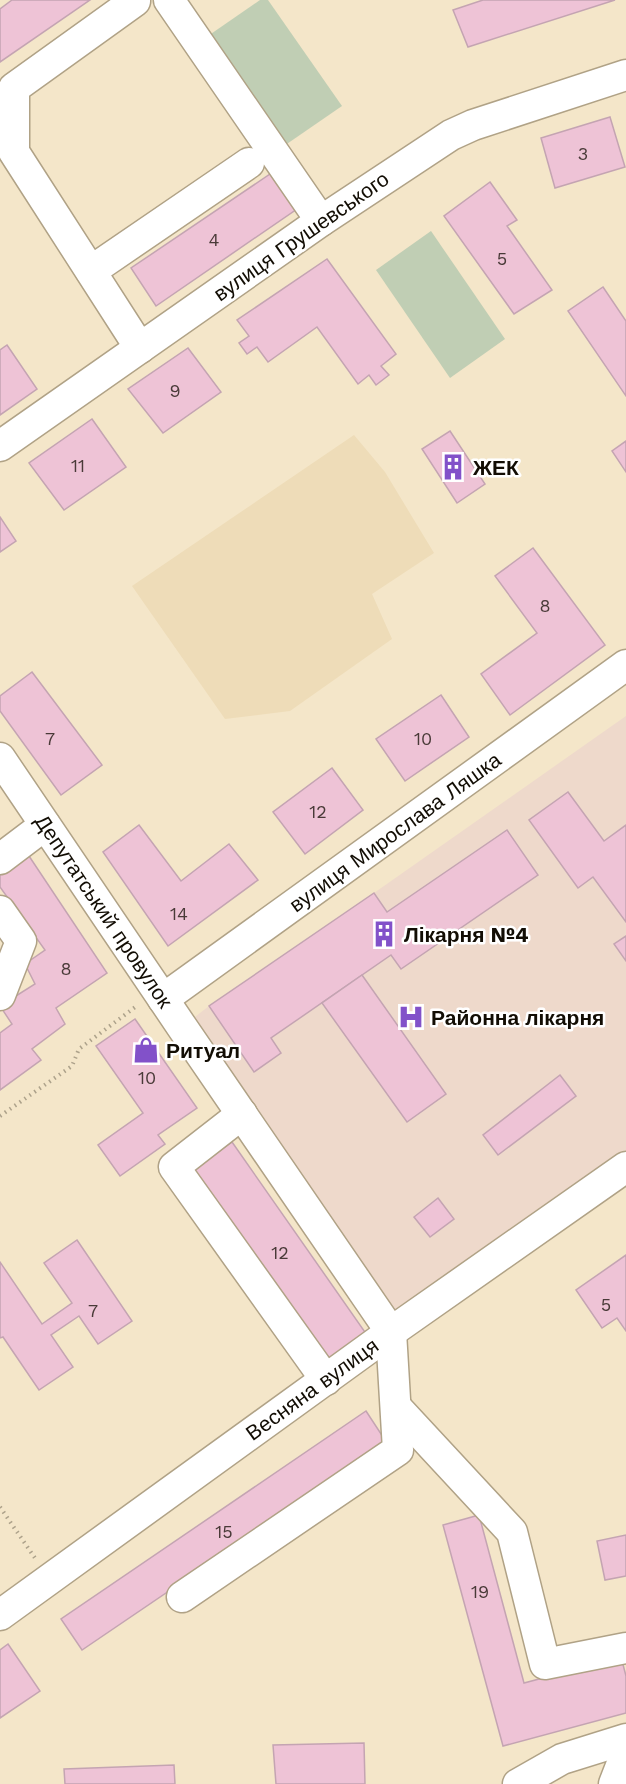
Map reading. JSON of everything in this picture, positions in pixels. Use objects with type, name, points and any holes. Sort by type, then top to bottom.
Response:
[{"type":"street","points":[[168,0],[321,221]]},
{"type":"street","points":[[135,1],[14,88],[7,151],[91,271],[140,348]]},
{"type":"street","name":"вулиця Грушевського","points":[[0,446],[321,221],[451,135],[473,125],[626,75]]},
{"type":"street","points":[[91,271],[249,163]]},
{"type":"street","name":"вулиця Мирослава Ляшка","points":[[160,995],[626,665]]},
{"type":"street","name":"Депутатський провулок","points":[[0,758],[392,1332]]},
{"type":"street","points":[[0,859],[45,825]]},
{"type":"street","points":[[0,911],[21,941],[0,995]]},
{"type":"street","points":[[242,1114],[174,1167],[326,1380]]},
{"type":"street","name":"Весняна вулиця","points":[[0,1615],[392,1332],[626,1167]]},
{"type":"street","points":[[182,1597],[398,1450],[392,1332]]},
{"type":"street","points":[[396,1407],[512,1532],[545,1664],[626,1648]]},
{"type":"street","points":[[518,1784],[562,1759],[626,1739]]},
{"type":"street","points":[[614,1784],[626,1753]]},
{"type":"path","points":[[0,1116],[72,1066],[79,1049],[160,995]]},
{"type":"path","points":[[0,1507],[49,1579]]},
{"type":"shaded area","points":[[354,435],[385,472],[434,553],[372,594],[392,639],[290,711],[225,719],[132,586]]},
{"type":"shaded area","name":"Районна лікарня","points":[[626,716],[626,1167],[392,1332],[182,1027]]},
{"type":"green space","points":[[260,0],[268,0],[342,106],[281,148],[205,38]]},
{"type":"green space","points":[[431,231],[505,339],[450,378],[376,270]]},
{"type":"building","points":[[12,0],[90,0],[0,62],[0,9]]},
{"type":"building","points":[[483,0],[615,0],[468,47],[453,10]]},
{"type":"building","points":[[610,117],[625,167],[555,188],[541,138]]},
{"type":"building","points":[[273,172],[297,209],[156,306],[131,268]]},
{"type":"building","points":[[490,182],[517,220],[507,226],[552,290],[514,314],[444,216]]},
{"type":"building","points":[[327,259],[396,354],[381,366],[389,375],[376,385],[369,375],[358,384],[317,327],[268,362],[257,347],[247,354],[239,343],[249,336],[237,320]]},
{"type":"building","points":[[603,287],[626,321],[626,396],[568,311]]},
{"type":"building","points":[[7,345],[37,389],[0,415],[0,350]]},
{"type":"building","points":[[188,348],[221,392],[163,433],[128,389]]},
{"type":"building","points":[[92,419],[126,467],[64,510],[29,463]]},
{"type":"building","name":"ЖЕК","points":[[450,431],[485,484],[457,503],[422,449]]},
{"type":"building","points":[[626,441],[626,472],[612,451]]},
{"type":"building","points":[[0,517],[16,541],[0,552]]},
{"type":"building","points":[[533,548],[605,645],[510,715],[481,674],[537,633],[495,576]]},
{"type":"building","points":[[32,672],[102,765],[61,795],[0,711],[0,696]]},
{"type":"building","points":[[441,695],[469,737],[405,781],[376,739]]},
{"type":"building","points":[[332,768],[363,810],[305,854],[273,812]]},
{"type":"building","points":[[568,792],[604,841],[626,825],[626,922],[593,877],[578,888],[529,820]]},
{"type":"building","points":[[139,825],[181,881],[229,844],[258,880],[168,946],[103,852]]},
{"type":"building","name":"Лікарня №4","points":[[507,830],[538,875],[401,969],[391,955],[271,1038],[281,1053],[254,1072],[209,1006],[374,893],[387,912]]},
{"type":"building","points":[[25,850],[107,973],[56,1008],[65,1024],[32,1049],[41,1060],[0,1090],[0,1033],[12,1024],[0,1006],[35,984],[25,964],[45,950],[0,887],[0,868]]},
{"type":"building","points":[[626,936],[626,961],[614,944]]},
{"type":"building","points":[[362,975],[446,1094],[407,1122],[322,1003]]},
{"type":"building","points":[[135,1019],[197,1108],[158,1135],[165,1144],[120,1176],[98,1145],[143,1113],[96,1046]]},
{"type":"building","points":[[560,1075],[576,1096],[498,1155],[483,1135]]},
{"type":"building","points":[[232,1142],[367,1335],[328,1363],[193,1170]]},
{"type":"building","points":[[438,1198],[454,1219],[430,1237],[414,1217]]},
{"type":"building","points":[[77,1240],[132,1321],[98,1344],[79,1316],[51,1335],[73,1367],[39,1390],[3,1337],[0,1338],[0,1262],[42,1324],[72,1303],[44,1263]]},
{"type":"building","points":[[626,1255],[626,1331],[617,1318],[602,1328],[576,1290]]},
{"type":"building","points":[[366,1411],[387,1443],[82,1650],[61,1619]]},
{"type":"building","points":[[479,1515],[524,1683],[621,1657],[626,1676],[626,1713],[503,1746],[443,1525]]},
{"type":"building","points":[[626,1535],[626,1576],[605,1580],[597,1541]]},
{"type":"building","points":[[8,1644],[40,1691],[0,1718],[0,1650]]},
{"type":"building","points":[[364,1743],[365,1784],[276,1784],[273,1745]]},
{"type":"building","points":[[174,1765],[175,1784],[65,1784],[64,1769]]},
{"type":"place","name":"ЖЕК","points":[[453,467]]},
{"type":"place","name":"Лікарня №4","points":[[384,934]]},
{"type":"place","name":"Районна лікарня","points":[[411,1017]]},
{"type":"place","name":"Ритуал","points":[[146,1050]]}]
